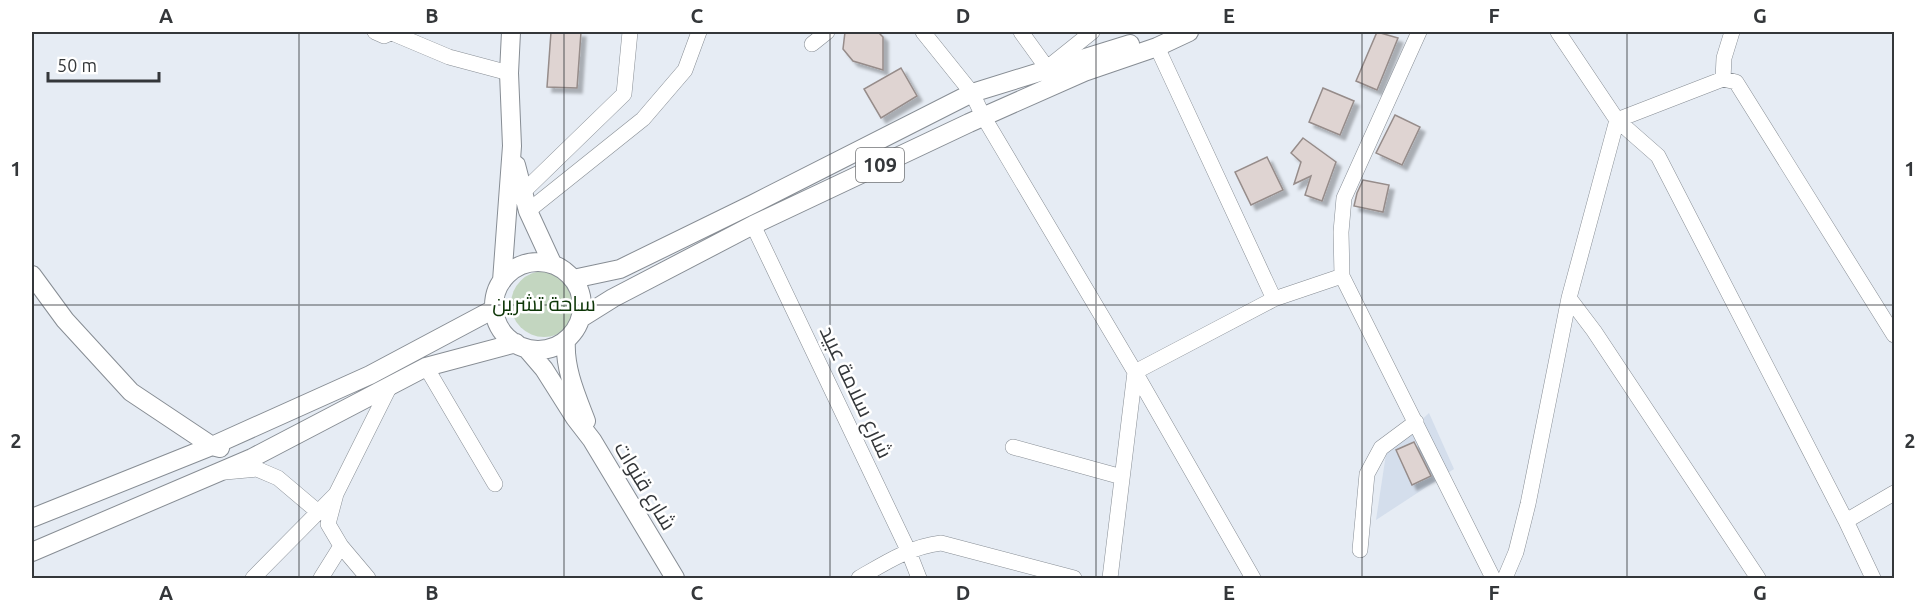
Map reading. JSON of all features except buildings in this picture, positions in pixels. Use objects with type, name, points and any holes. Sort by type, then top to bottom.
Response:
[{"type":"main road","points":[[502,281],[512,146],[509,73],[511,32]]},
{"type":"main road","points":[[573,279],[620,269],[972,93],[1047,68],[1173,32]]},
{"type":"main road","name":"109","points":[[581,318],[613,298],[753,225],[983,116],[1084,72],[1156,47],[1189,32]]},
{"type":"main road","points":[[512,146],[528,211],[552,263]]},
{"type":"main road","points":[[32,552],[252,458],[426,367],[521,346],[547,349],[566,340],[575,330],[581,318],[583,304],[580,291],[573,279],[552,263],[530,262],[519,266],[502,281],[497,289],[494,309],[501,328],[521,346]]},
{"type":"main road","points":[[32,275],[65,320],[131,392],[212,446],[252,458]]},
{"type":"main road","points":[[32,518],[212,446],[370,375],[494,309]]},
{"type":"main road","points":[[566,340],[565,352],[569,373],[592,440]]},
{"type":"main road","points":[[425,346],[426,367]]},
{"type":"main road","name":"شارع قنوات","points":[[521,346],[544,369],[592,440],[675,579]]},
{"type":"street","points":[[380,32],[449,57],[509,73]]},
{"type":"street","points":[[522,193],[624,94],[630,32]]},
{"type":"street","points":[[528,211],[643,119],[686,70],[699,32]]},
{"type":"street","points":[[812,44],[827,32]]},
{"type":"street","points":[[923,32],[972,93],[983,116],[1136,372],[1253,579]]},
{"type":"street","points":[[1021,32],[1047,68],[1092,32]]},
{"type":"street","points":[[1419,32],[1344,198],[1341,232],[1342,276],[1493,579]]},
{"type":"street","points":[[1558,32],[1617,120],[1658,156],[1874,579]]},
{"type":"street","points":[[1723,79],[1724,58],[1732,32]]},
{"type":"street","points":[[1156,47],[1274,299]]},
{"type":"street","points":[[1617,120],[1723,79],[1736,82],[1894,335]]},
{"type":"street","points":[[1505,579],[1516,552],[1528,504],[1569,298],[1617,120]]},
{"type":"street","name":"شارع سلامة عبيد","points":[[753,225],[908,550],[919,579]]},
{"type":"street","points":[[1136,372],[1274,299],[1342,276]]},
{"type":"street","points":[[1569,298],[1594,331],[1758,579]]},
{"type":"street","points":[[426,367],[495,484]]},
{"type":"street","points":[[1110,579],[1136,372]]},
{"type":"street","points":[[368,579],[341,546],[328,524],[336,494],[389,388]]},
{"type":"street","points":[[1360,550],[1368,474],[1381,448],[1416,422]]},
{"type":"street","points":[[1013,447],[1122,477]]},
{"type":"street","points":[[216,473],[258,470],[278,478],[317,511]]},
{"type":"street","points":[[1846,521],[1894,493]]},
{"type":"street","points":[[252,579],[336,494]]},
{"type":"street","points":[[859,579],[908,550],[941,543],[1074,579]]},
{"type":"street","points":[[321,579],[341,546]]},
{"type":"shaded area","points":[[1429,413],[1454,469],[1376,520],[1386,454]]},
{"type":"green space","name":"ساحة تشرين","points":[[550,271],[568,280],[575,291],[577,304],[575,317],[568,328],[557,335],[538,337],[520,328],[513,317],[511,298],[520,280],[531,273]]}]
